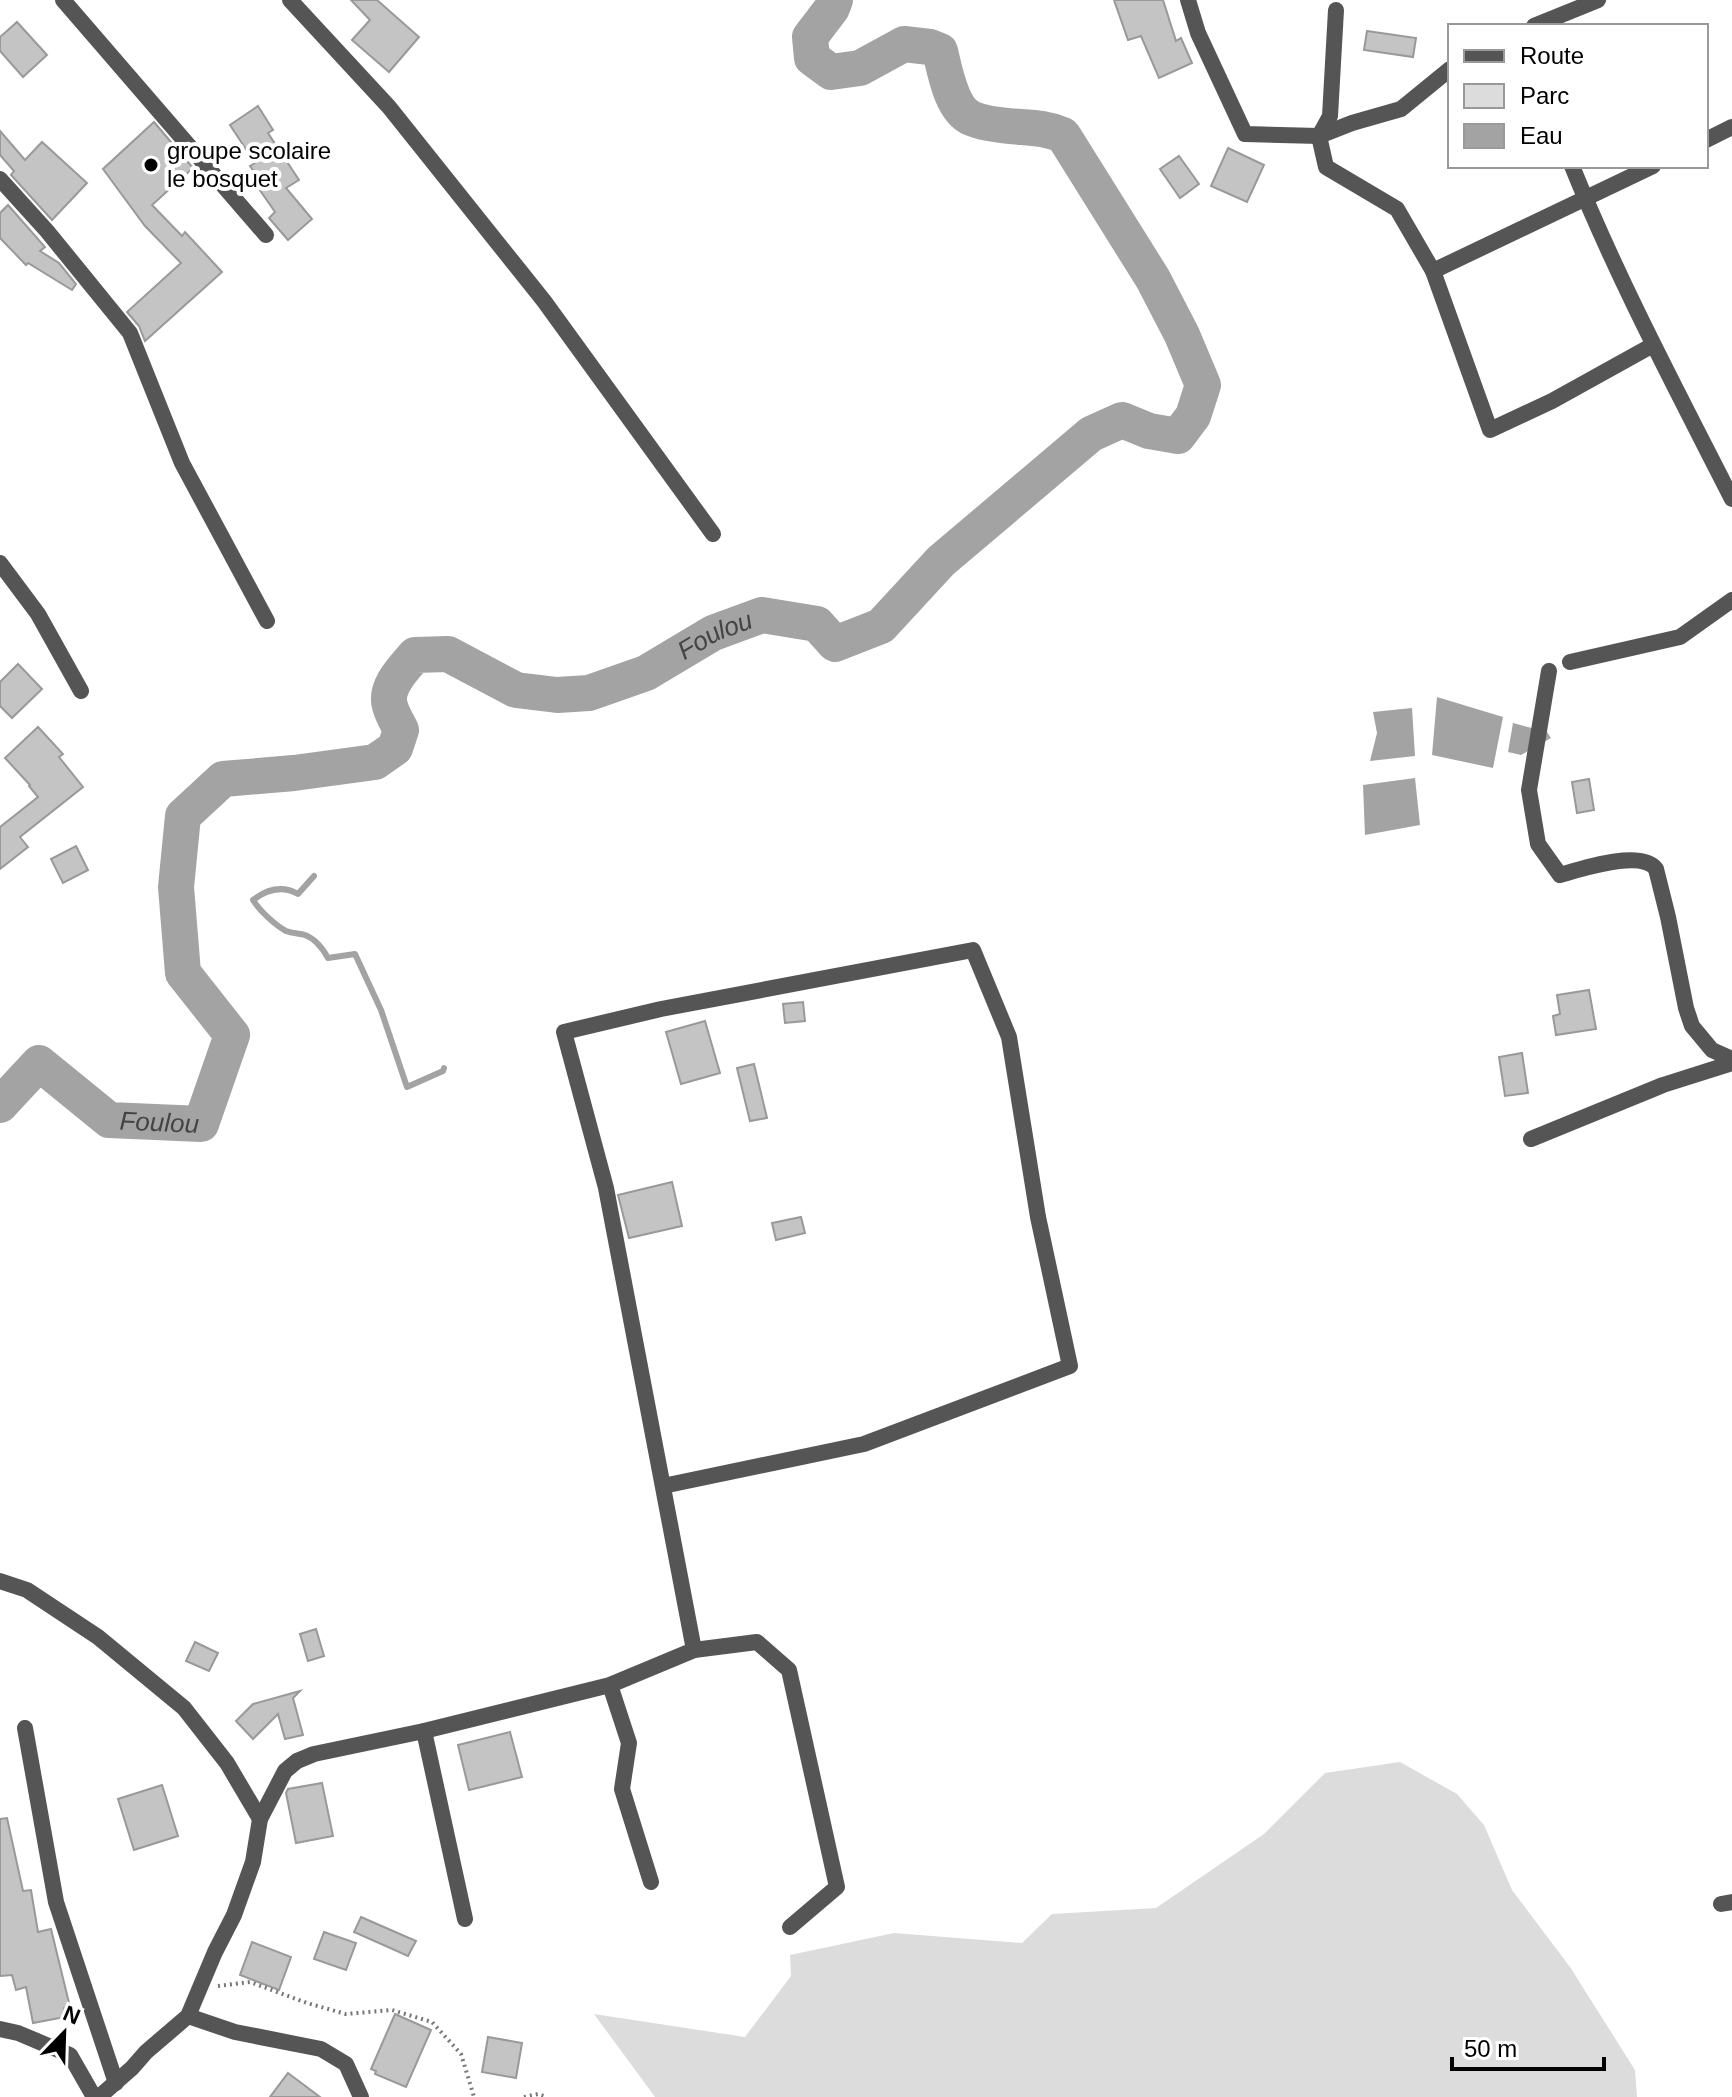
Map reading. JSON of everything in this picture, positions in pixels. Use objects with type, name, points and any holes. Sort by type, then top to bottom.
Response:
[{"type":"street","points":[[63,0],[266,235]]},
{"type":"street","points":[[290,0],[389,107],[544,301],[713,534]]},
{"type":"street","points":[[1188,0],[1198,33],[1245,134],[1319,136],[1401,109],[1448,71]]},
{"type":"street","points":[[1539,24],[1598,0]]},
{"type":"street","points":[[1336,10],[1330,116],[1319,136],[1326,167],[1397,209],[1433,271],[1490,430],[1552,401],[1653,345]]},
{"type":"street","points":[[1708,139],[1732,127]]},
{"type":"street","points":[[1573,168],[1653,345],[1732,499]]},
{"type":"street","points":[[1433,271],[1649,168]]},
{"type":"street","points":[[0,179],[130,333],[182,463],[267,621]]},
{"type":"street","points":[[0,563],[38,614],[81,691]]},
{"type":"street","points":[[1570,662],[1680,637],[1732,600]]},
{"type":"street","points":[[1549,671],[1529,790],[1538,844],[1560,875],[1607,862],[1644,860],[1652,864],[1668,917],[1692,1026],[1712,1050],[1732,1061]]},
{"type":"street","points":[[663,1486],[864,1444],[1070,1366],[1038,1217],[1009,1037],[973,950],[661,1009],[564,1032],[606,1188],[694,1650]]},
{"type":"street","points":[[1531,1139],[1663,1085],[1732,1061]]},
{"type":"street","points":[[0,1581],[27,1590],[98,1637],[184,1708],[227,1763],[260,1819]]},
{"type":"street","points":[[0,2029],[18,2033],[70,2055],[97,2097],[188,2016],[234,1915],[253,1862],[260,1819],[285,1771],[297,1761],[314,1754],[424,1731],[610,1685],[694,1650],[757,1642],[789,1670],[837,1887],[790,1927]]},
{"type":"street","points":[[610,1685],[629,1743],[622,1789],[651,1882]]},
{"type":"street","points":[[25,1728],[56,1902],[116,2083]]},
{"type":"street","points":[[424,1731],[465,1919]]},
{"type":"street","points":[[188,2016],[235,2032],[321,2049],[346,2064],[361,2097]]},
{"type":"path","points":[[201,1988],[250,1982],[346,2014],[392,2010],[432,2022],[461,2054],[474,2097]]},
{"type":"path","points":[[524,2097],[538,2094],[547,2097]]},
{"type":"green space","points":[[1400,1762],[1457,1794],[1484,1825],[1512,1890],[1570,1967],[1635,2070],[1637,2097],[655,2097],[594,2014],[745,2037],[791,1976],[790,1955],[894,1933],[1022,1943],[1052,1914],[1156,1908],[1264,1834],[1325,1773]]},
{"type":"water","points":[[1437,697],[1503,717],[1493,768],[1432,755]]},
{"type":"water","points":[[1412,708],[1415,756],[1370,761],[1377,733],[1373,712]]},
{"type":"water","points":[[1513,723],[1547,732],[1551,738],[1521,755],[1508,752]]},
{"type":"water","points":[[1415,778],[1420,825],[1365,835],[1363,785]]},
{"type":"building","points":[[351,0],[377,0],[419,37],[389,72],[352,40],[370,20]]},
{"type":"building","points":[[1114,0],[1163,0],[1176,41],[1181,38],[1192,63],[1159,78],[1141,36],[1128,40]]},
{"type":"building","points":[[17,22],[47,55],[23,77],[0,51],[0,37]]},
{"type":"building","points":[[1367,31],[1416,38],[1413,57],[1364,50]]},
{"type":"building","points":[[258,106],[273,130],[268,133],[299,180],[286,188],[312,219],[288,240],[269,218],[275,212],[257,186],[262,183],[250,166],[255,163],[230,125]]},
{"type":"building","points":[[154,122],[193,168],[152,205],[182,236],[185,232],[222,272],[145,341],[139,326],[127,312],[181,263],[145,226],[103,169]]},
{"type":"building","points":[[0,131],[25,160],[42,142],[87,183],[52,220],[11,175],[14,171],[0,155]]},
{"type":"building","points":[[1228,148],[1264,165],[1247,202],[1211,186]]},
{"type":"building","points":[[1179,156],[1199,184],[1180,198],[1160,169]]},
{"type":"building","points":[[8,205],[45,247],[40,251],[59,263],[76,284],[72,290],[28,263],[26,265],[0,238],[0,213]]},
{"type":"building","points":[[18,664],[42,689],[12,718],[0,706],[0,682]]},
{"type":"building","points":[[38,727],[63,754],[59,757],[83,787],[20,837],[28,847],[0,869],[0,827],[38,797],[5,758]]},
{"type":"building","points":[[1589,779],[1594,810],[1577,813],[1572,782]]},
{"type":"building","points":[[76,846],[88,870],[63,883],[51,859]]},
{"type":"building","points":[[1589,990],[1596,1029],[1556,1035],[1553,1016],[1560,1014],[1557,995]]},
{"type":"building","points":[[803,1002],[805,1021],[785,1023],[783,1004]]},
{"type":"building","points":[[705,1021],[720,1073],[681,1084],[666,1032]]},
{"type":"building","points":[[1522,1053],[1528,1093],[1505,1096],[1499,1057]]},
{"type":"building","points":[[754,1064],[767,1118],[750,1121],[737,1068]]},
{"type":"building","points":[[672,1182],[682,1226],[629,1238],[618,1195]]},
{"type":"building","points":[[801,1217],[805,1233],[776,1240],[772,1223]]},
{"type":"building","points":[[316,1629],[324,1656],[308,1661],[300,1634]]},
{"type":"building","points":[[195,1642],[218,1653],[209,1671],[186,1661]]},
{"type":"building","points":[[300,1691],[293,1698],[303,1735],[285,1739],[278,1714],[253,1739],[236,1721],[253,1704]]},
{"type":"building","points":[[510,1732],[522,1777],[469,1790],[458,1745]]},
{"type":"building","points":[[322,1783],[333,1836],[296,1843],[286,1793],[288,1789]]},
{"type":"building","points":[[162,1785],[178,1836],[134,1850],[118,1799]]},
{"type":"building","points":[[7,1818],[23,1891],[31,1890],[38,1932],[51,1929],[70,2007],[64,2008],[65,2017],[33,2023],[26,1987],[16,1990],[12,1975],[0,1976],[0,1819]]},
{"type":"building","points":[[361,1917],[416,1941],[408,1956],[354,1932]]},
{"type":"building","points":[[324,1932],[356,1943],[346,1970],[314,1959]]},
{"type":"building","points":[[252,1942],[291,1957],[279,1990],[240,1975]]},
{"type":"building","points":[[395,2014],[431,2030],[406,2087],[375,2074],[376,2071],[371,2069]]},
{"type":"building","points":[[488,2037],[522,2043],[516,2078],[482,2072]]},
{"type":"building","points":[[288,2073],[320,2097],[270,2097]]},
{"type":"waterway","name":"Foulou","points":[[0,1105],[39,1063],[109,1120],[201,1124],[232,1035],[183,973],[176,887],[183,816],[223,779],[375,762],[395,748],[401,730],[390,706],[390,692],[396,678],[415,655],[448,654],[516,690],[557,695],[589,693],[646,673],[713,633],[762,615],[817,624],[835,644],[881,626],[941,561],[1091,434],[1122,420],[1149,431],[1178,436],[1193,416],[1203,385],[1153,279],[1063,135],[971,118],[958,107],[940,51],[930,47],[904,44],[860,68],[831,72],[812,58],[810,37],[835,0]]},
{"type":"waterway","points":[[314,876],[298,894],[274,890],[253,900],[282,928],[313,939],[328,958],[355,954],[381,1010],[407,1087],[444,1068]]},
{"type":"place","name":"groupe scolaire le bosquet","points":[[151,165]]}]
